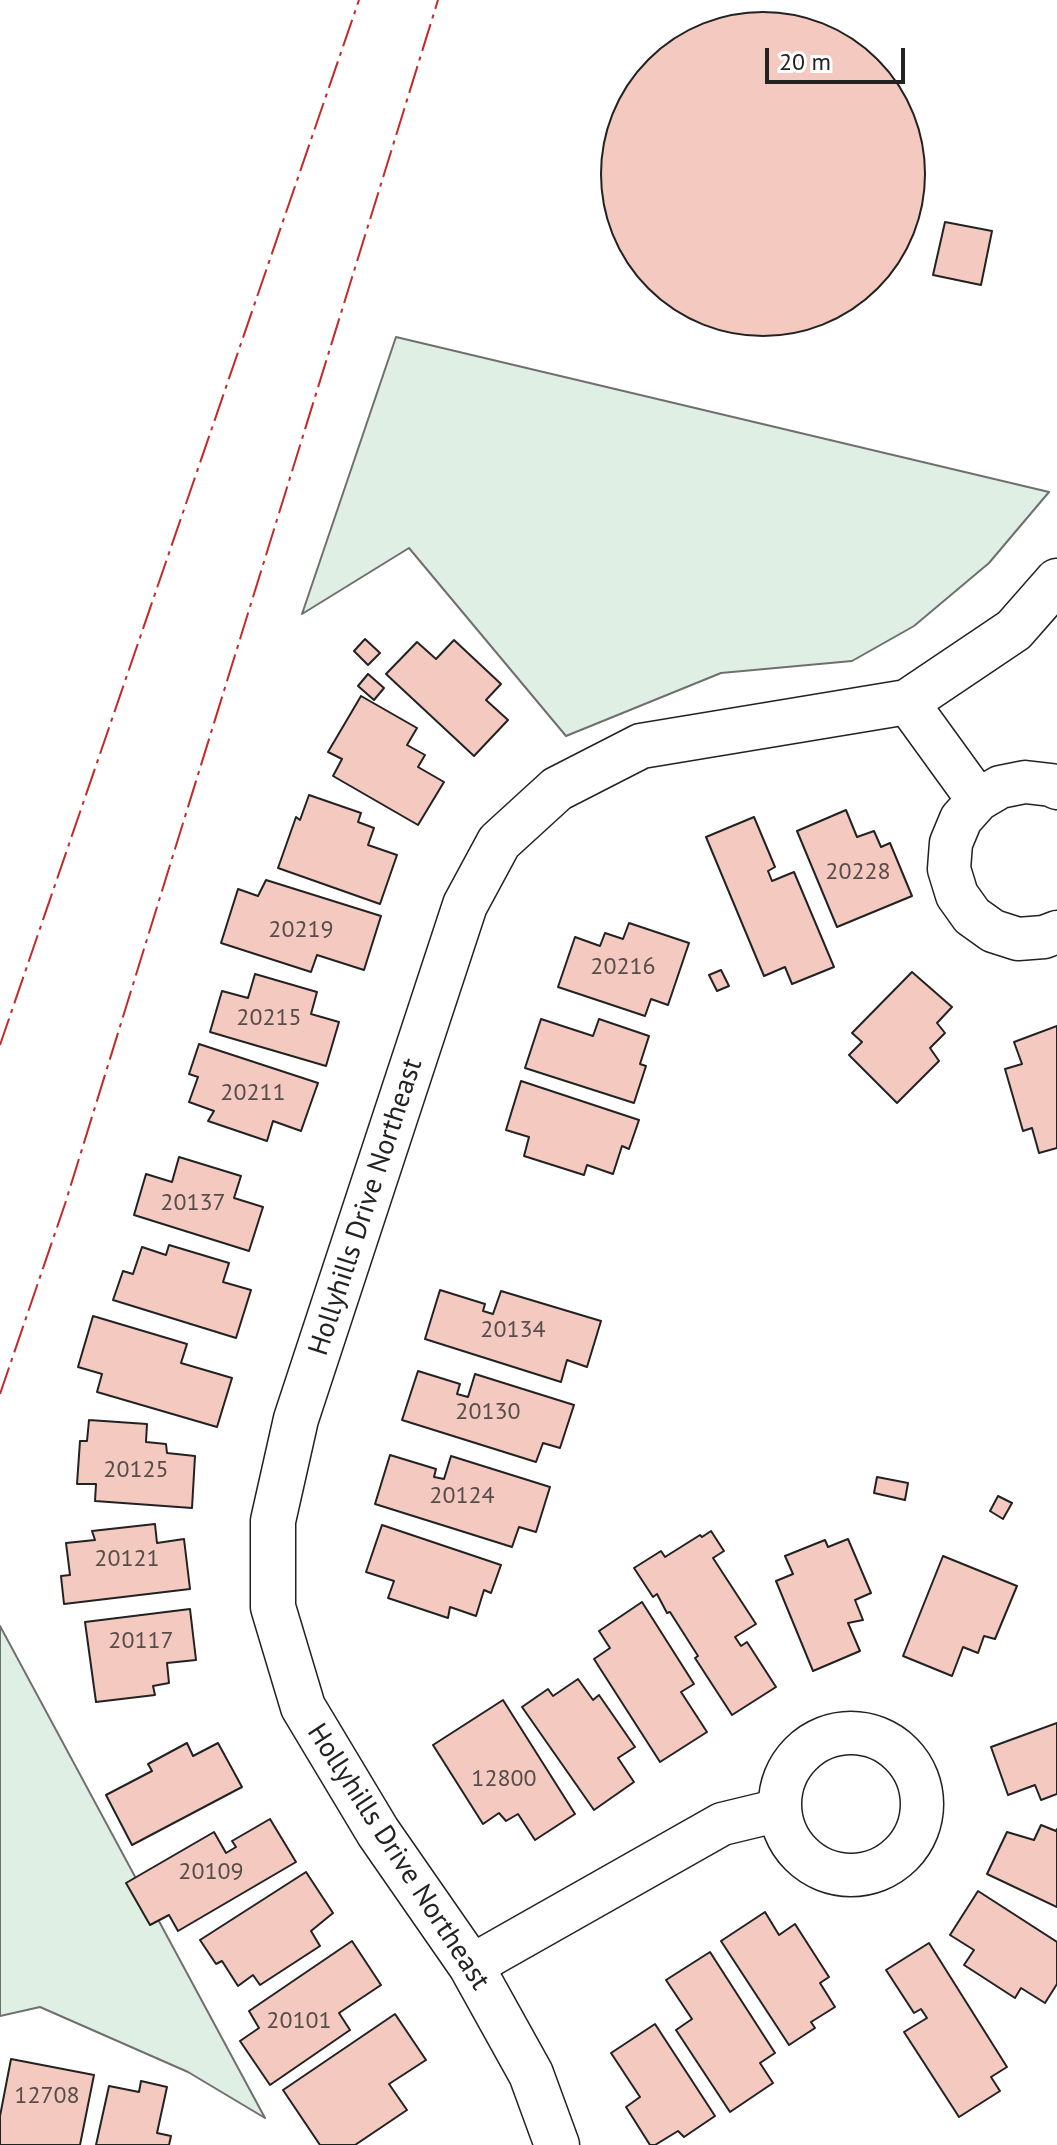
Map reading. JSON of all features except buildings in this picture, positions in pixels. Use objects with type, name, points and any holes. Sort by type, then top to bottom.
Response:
[{"type":"street","name":"Hollyhills Drive Northeast","points":[[557,2145],[531,2074],[471,1966],[378,1832],[303,1707],[273,1607],[273,1521],[296,1419],[465,905],[499,842],[557,789],[641,746],[907,702],[1014,630],[1057,581]]},
{"type":"street","points":[[907,702],[978,800]]},
{"type":"street","points":[[1057,788],[1025,782],[1000,787],[978,800],[961,819],[951,843],[949,869],[957,895],[972,916],[993,931],[1018,939],[1044,937],[1057,932]]},
{"type":"street","points":[[471,1966],[722,1824],[780,1810]]},
{"type":"green space","points":[[396,337],[1049,492],[989,563],[914,626],[852,661],[721,673],[566,736],[409,548],[302,614]]},
{"type":"green space","points":[[0,1626],[265,2118],[188,2072],[40,2007],[0,2016]]},
{"type":"power","points":[[0,1045],[359,0]]},
{"type":"power","points":[[0,1394],[65,1204],[438,0]]}]
